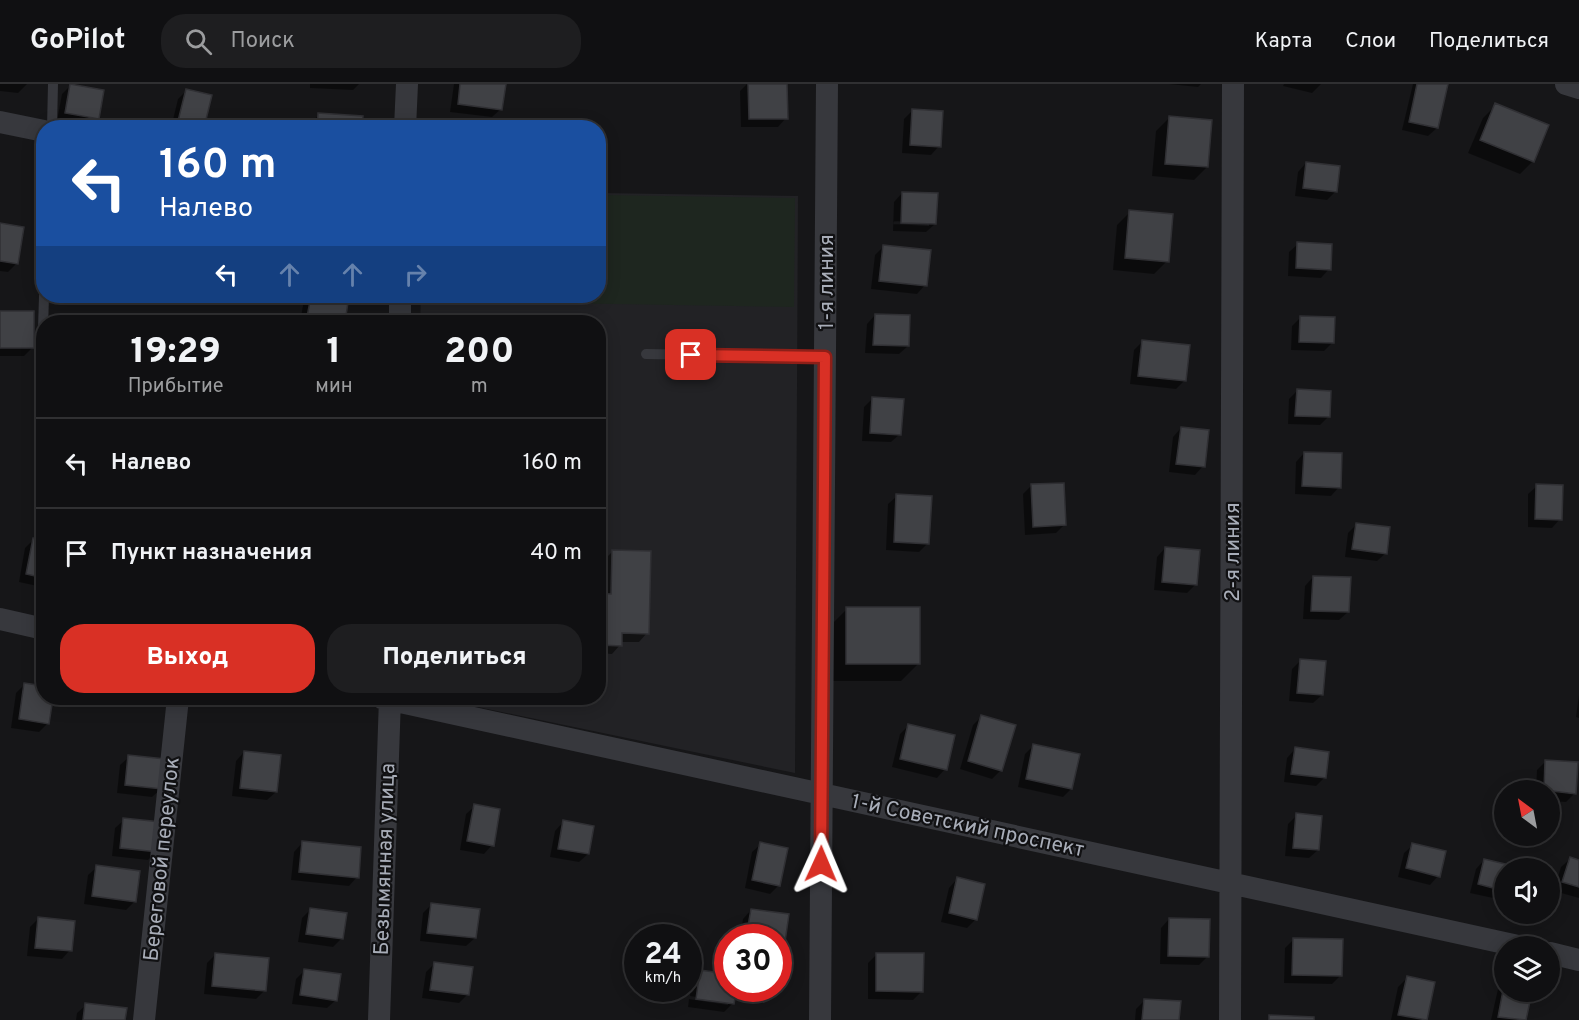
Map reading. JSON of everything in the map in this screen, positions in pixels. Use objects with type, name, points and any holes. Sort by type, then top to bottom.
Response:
[{"type":"street","points":[[405,120],[407,84]]},
{"type":"street","name":"1-я линия","points":[[820,1020],[827,84]]},
{"type":"street","name":"2-я линия","points":[[1230,1020],[1233,84]]},
{"type":"street","points":[[1566,84],[1579,88]]},
{"type":"street","points":[[0,122],[36,129]]},
{"type":"street","points":[[0,619],[36,627]]},
{"type":"street","name":"Береговой переулок","points":[[144,1020],[177,705]]},
{"type":"street","name":"Безымянная улица","points":[[379,1020],[387,705]]},
{"type":"street","name":"1-й Советский проспект","points":[[419,705],[1494,941]]},
{"type":"street","points":[[1560,955],[1579,960]]},
{"type":"lane","points":[[52,120],[53,84]]},
{"type":"lane","points":[[646,354],[825,357]]},
{"type":"shaded area","points":[[606,193],[798,196],[795,773],[469,705],[606,705],[606,315],[420,315],[421,303],[606,303]]},
{"type":"shaded area","points":[[606,195],[795,198],[794,307],[550,303],[606,303]]},
{"type":"building","points":[[70,84],[104,90],[99,119],[65,113]]},
{"type":"building","points":[[460,84],[506,84],[502,110],[458,104]]},
{"type":"building","points":[[748,84],[787,84],[788,119],[749,119]]},
{"type":"building","points":[[1417,84],[1448,84],[1438,128],[1409,122]]},
{"type":"building","points":[[186,89],[212,95],[206,120],[178,120]]},
{"type":"building","points":[[1495,103],[1549,125],[1534,162],[1480,140]]},
{"type":"building","points":[[912,109],[943,111],[941,147],[910,145]]},
{"type":"building","points":[[318,113],[363,116],[363,120],[318,120]]},
{"type":"building","points":[[1169,116],[1212,120],[1208,167],[1165,164]]},
{"type":"building","points":[[1306,162],[1340,166],[1337,192],[1303,188]]},
{"type":"building","points":[[902,192],[938,193],[936,224],[901,223]]},
{"type":"building","points":[[1129,210],[1173,214],[1169,262],[1125,258]]},
{"type":"building","points":[[0,223],[24,227],[18,264],[0,261]]},
{"type":"building","points":[[1297,242],[1332,244],[1331,270],[1296,268]]},
{"type":"building","points":[[883,245],[931,250],[927,286],[879,281]]},
{"type":"building","points":[[310,303],[348,303],[346,315],[307,315]]},
{"type":"building","points":[[0,311],[34,311],[34,348],[0,348]]},
{"type":"building","points":[[875,314],[910,315],[909,346],[873,345]]},
{"type":"building","points":[[1300,316],[1335,317],[1334,343],[1299,342]]},
{"type":"building","points":[[1142,340],[1190,345],[1186,381],[1138,376]]},
{"type":"building","points":[[1297,389],[1331,391],[1330,417],[1295,416]]},
{"type":"building","points":[[872,397],[904,399],[901,435],[870,433]]},
{"type":"building","points":[[1181,427],[1209,430],[1205,467],[1176,464]]},
{"type":"building","points":[[1304,452],[1342,453],[1341,488],[1302,486]]},
{"type":"building","points":[[1064,483],[1066,525],[1033,527],[1031,484]]},
{"type":"building","points":[[1536,484],[1563,485],[1562,520],[1535,519]]},
{"type":"building","points":[[896,494],[932,496],[929,544],[894,542]]},
{"type":"building","points":[[1356,523],[1390,527],[1387,554],[1352,549]]},
{"type":"building","points":[[33,538],[36,539],[36,576],[26,574]]},
{"type":"building","points":[[1165,547],[1200,550],[1197,585],[1162,582]]},
{"type":"building","points":[[612,550],[651,551],[649,634],[622,633],[622,646],[606,645],[606,594],[611,594]]},
{"type":"building","points":[[1313,576],[1351,577],[1349,612],[1311,611]]},
{"type":"building","points":[[846,607],[920,607],[920,664],[846,664]]},
{"type":"building","points":[[1300,659],[1326,661],[1323,695],[1297,693]]},
{"type":"building","points":[[24,683],[36,685],[36,705],[52,705],[49,724],[19,719]]},
{"type":"building","points":[[981,715],[1016,725],[1002,771],[968,761]]},
{"type":"building","points":[[908,724],[955,735],[947,770],[900,759]]},
{"type":"building","points":[[1033,744],[1080,754],[1072,789],[1026,779]]},
{"type":"building","points":[[1295,747],[1329,752],[1326,778],[1291,774]]},
{"type":"building","points":[[244,751],[281,755],[277,792],[240,788]]},
{"type":"building","points":[[128,755],[165,759],[162,789],[125,785]]},
{"type":"building","points":[[1545,760],[1578,762],[1576,794],[1560,792],[1560,780],[1544,780]]},
{"type":"building","points":[[474,804],[500,809],[494,846],[467,841]]},
{"type":"building","points":[[1296,813],[1322,816],[1319,850],[1293,848]]},
{"type":"building","points":[[123,818],[161,822],[158,852],[120,848]]},
{"type":"building","points":[[563,820],[594,826],[589,854],[558,849]]},
{"type":"building","points":[[302,841],[361,847],[359,878],[299,872]]},
{"type":"building","points":[[760,842],[788,848],[780,886],[752,880]]},
{"type":"building","points":[[1412,843],[1446,851],[1440,877],[1406,868]]},
{"type":"building","points":[[1570,857],[1579,860],[1579,887],[1562,882]]},
{"type":"building","points":[[1484,859],[1494,861],[1494,888],[1478,884]]},
{"type":"building","points":[[96,865],[140,871],[136,902],[92,896]]},
{"type":"building","points":[[957,877],[985,884],[977,920],[949,913]]},
{"type":"building","points":[[431,903],[480,909],[476,938],[427,933]]},
{"type":"building","points":[[310,908],[347,913],[343,939],[306,934]]},
{"type":"building","points":[[751,909],[789,914],[788,924],[748,924]]},
{"type":"building","points":[[38,917],[75,921],[72,951],[35,948]]},
{"type":"building","points":[[1169,918],[1210,919],[1209,957],[1168,956]]},
{"type":"building","points":[[1293,938],[1343,939],[1342,976],[1292,975]]},
{"type":"building","points":[[215,953],[269,958],[266,991],[212,986]]},
{"type":"building","points":[[876,953],[924,953],[923,992],[876,991]]},
{"type":"building","points":[[434,962],[473,967],[469,995],[430,990]]},
{"type":"building","points":[[304,969],[341,974],[337,1001],[300,995]]},
{"type":"building","points":[[702,970],[714,972],[714,1001],[702,1000]]},
{"type":"building","points":[[1407,976],[1435,982],[1427,1020],[1398,1015]]},
{"type":"building","points":[[1144,999],[1181,1001],[1179,1020],[1142,1020]]},
{"type":"building","points":[[1501,1002],[1530,1002],[1526,1020],[1498,1017]]},
{"type":"building","points":[[85,1003],[127,1008],[125,1020],[83,1020]]},
{"type":"building","points":[[1269,1015],[1314,1017],[1314,1020],[1269,1020]]},
{"type":"route","points":[[691,355],[825,357],[821,864]]}]
